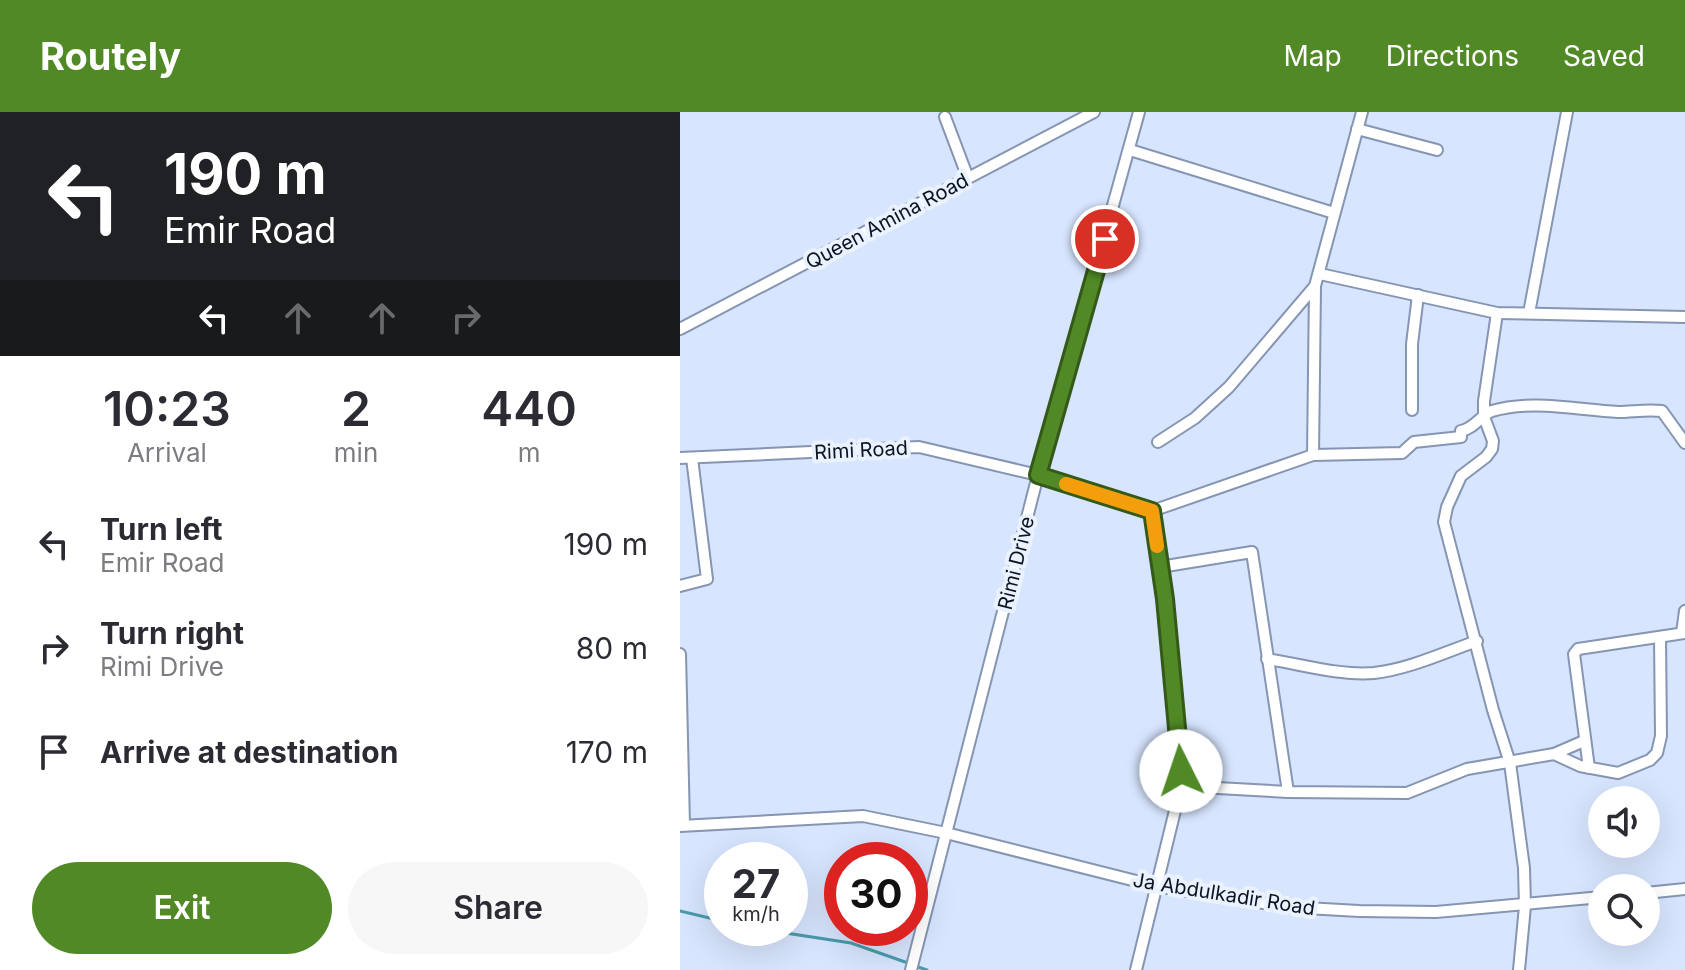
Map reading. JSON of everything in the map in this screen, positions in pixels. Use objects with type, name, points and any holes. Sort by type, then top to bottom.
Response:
[{"type":"street","name":"Queen Amina Road","points":[[680,329],[1094,112]]},
{"type":"street","name":"Rimi Drive","points":[[911,970],[1038,475],[1139,112]]},
{"type":"street","points":[[1158,442],[1195,418],[1229,387],[1315,286],[1362,112]]},
{"type":"street","points":[[1529,313],[1567,112]]},
{"type":"street","points":[[945,117],[968,178]]},
{"type":"street","points":[[1357,129],[1437,150]]},
{"type":"street","points":[[1130,150],[1334,213]]},
{"type":"street","points":[[1320,274],[1497,313],[1685,317]]},
{"type":"street","points":[[1313,455],[1315,286]]},
{"type":"street","points":[[1412,410],[1412,344],[1418,295]]},
{"type":"street","points":[[1497,313],[1485,385],[1484,417],[1493,441],[1492,449],[1461,476],[1444,522],[1510,763],[1524,868],[1525,906],[1519,970]]},
{"type":"street","points":[[1136,970],[1181,786],[1177,716],[1152,511],[1313,455],[1402,453],[1414,442],[1461,437],[1461,431],[1472,428],[1489,412],[1536,406],[1662,411],[1685,443]]},
{"type":"street","name":"Rimi Road","points":[[680,458],[919,447],[1038,475],[1152,511]]},
{"type":"street","points":[[680,586],[707,579],[692,458]]},
{"type":"street","points":[[1160,567],[1252,552],[1288,792]]},
{"type":"street","points":[[1589,768],[1574,654],[1578,649],[1683,633],[1685,611]]},
{"type":"street","points":[[1554,754],[1589,768],[1618,773],[1650,760],[1657,753],[1661,736],[1660,637]]},
{"type":"street","points":[[1267,659],[1353,673],[1372,673],[1399,669],[1477,641]]},
{"type":"street","points":[[680,654],[682,825]]},
{"type":"street","points":[[1181,786],[1288,792],[1407,793],[1467,769],[1554,754],[1584,741]]},
{"type":"street","name":"Ja Abdulkadir Road","points":[[682,825],[863,816],[946,833],[1156,886],[1288,907],[1436,912],[1588,899]]},
{"type":"street","points":[[1660,892],[1685,889]]},
{"type":"waterway","points":[[680,911],[704,917]]},
{"type":"waterway","points":[[808,936],[851,943],[908,963]]},
{"type":"waterway","points":[[915,966],[927,970]]},
{"type":"slow traffic","points":[[1066,484],[1152,511],[1157,546]]},
{"type":"route","points":[[1105,239],[1038,475],[1152,511],[1165,599],[1181,771]]}]
